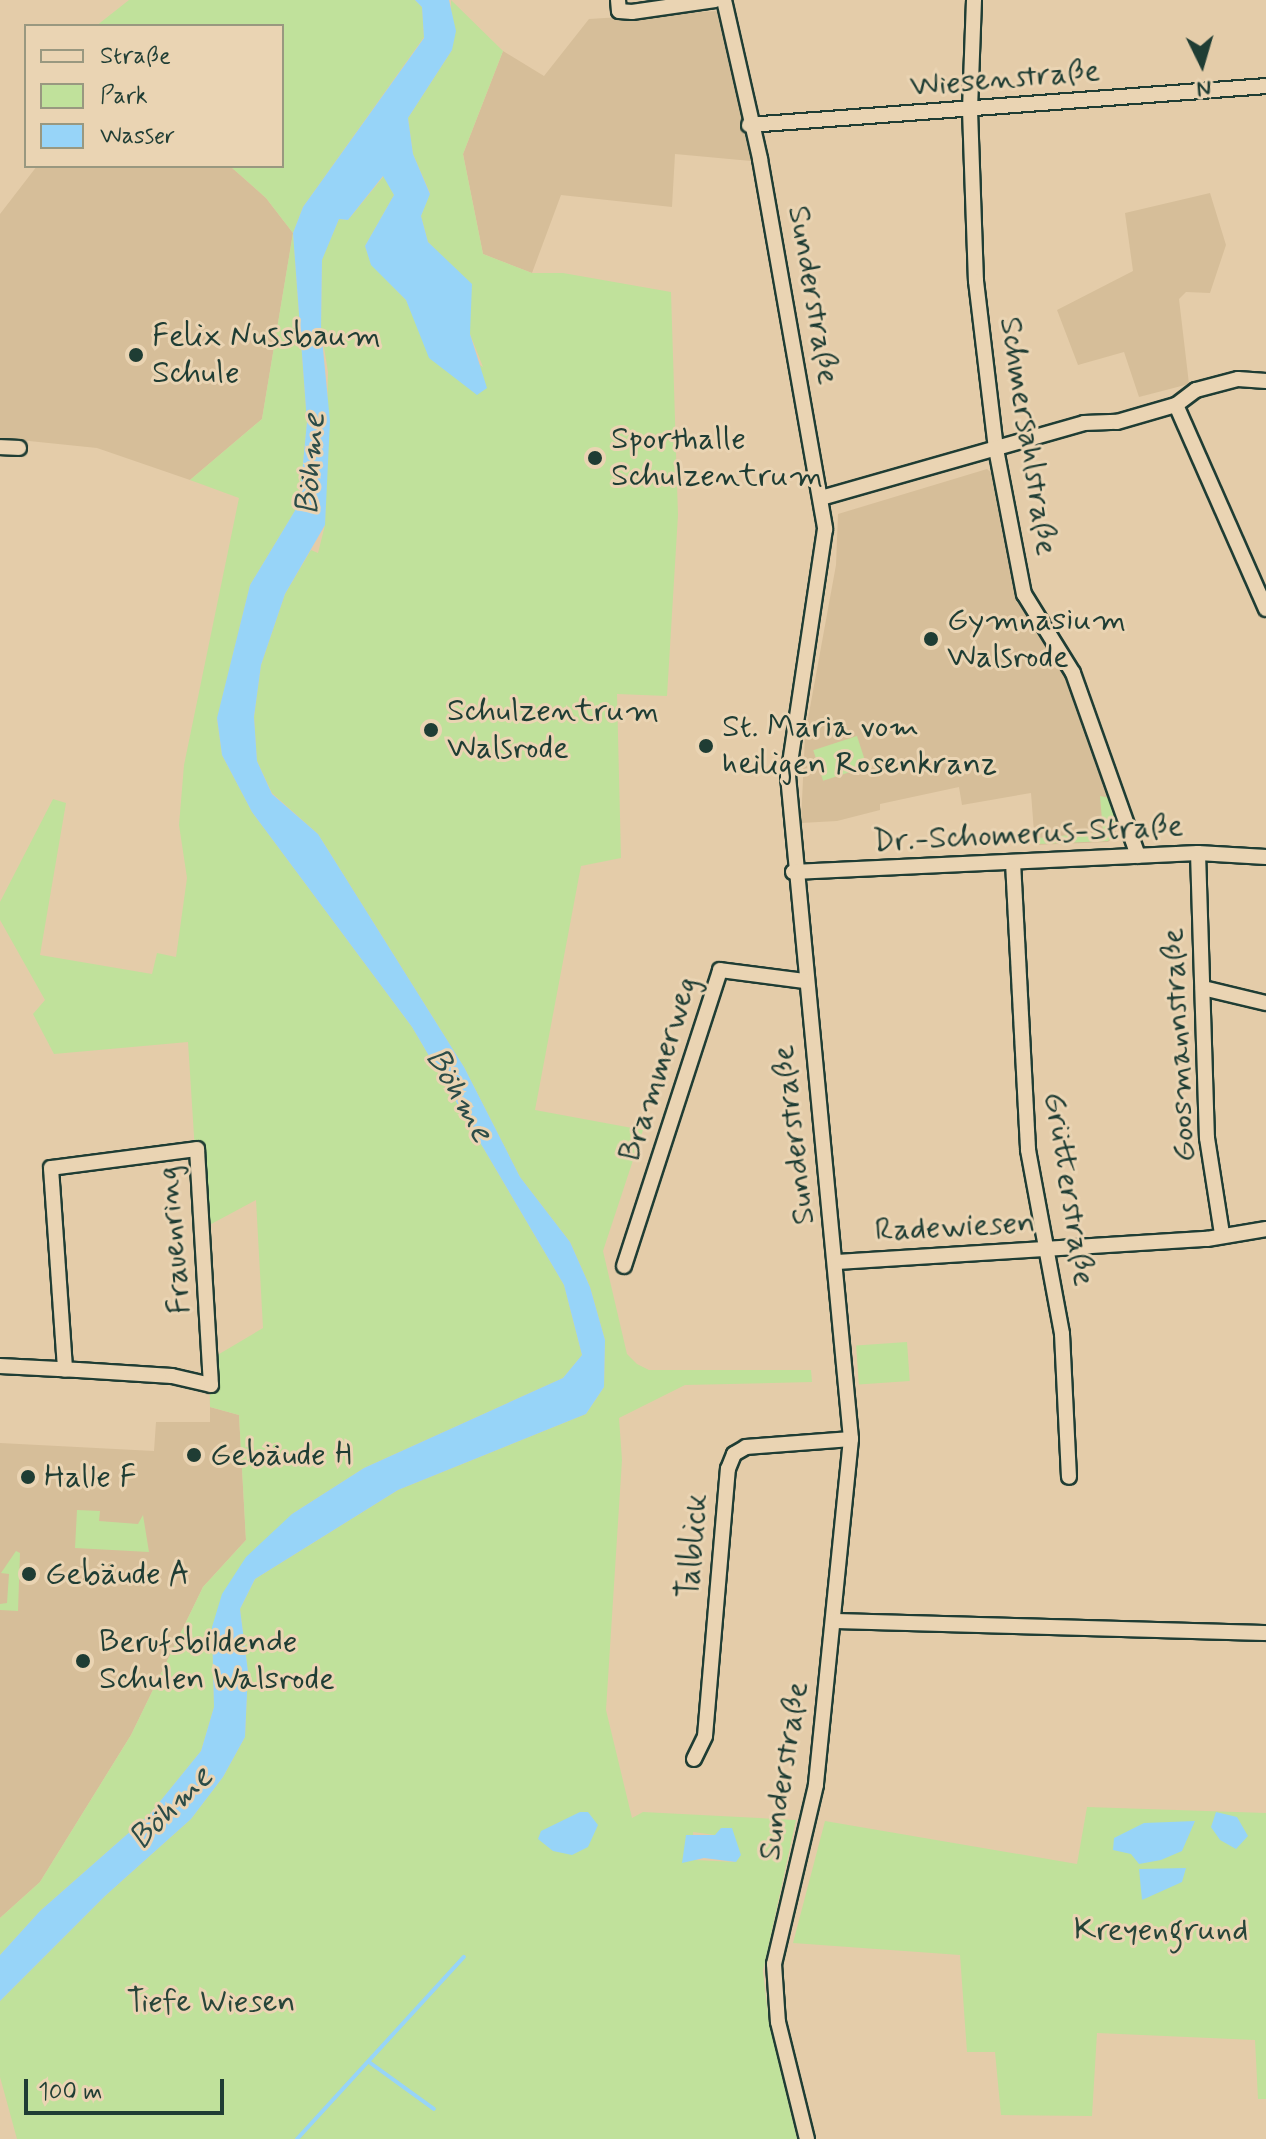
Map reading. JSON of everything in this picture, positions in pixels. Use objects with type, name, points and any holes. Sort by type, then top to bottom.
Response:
[{"type":"street","points":[[618,0],[619,11],[632,12],[715,0]]},
{"type":"street","name":"Sunderstraße","points":[[724,0],[821,498],[825,540],[788,776],[793,872],[837,1262],[851,1439],[816,1785],[774,1964],[778,2022],[807,2139]]},
{"type":"street","name":"Schmersahlstraße","points":[[974,0],[970,110],[976,281],[996,449],[1024,594],[1073,673],[1138,856]]},
{"type":"street","name":"Wiesenstraße","points":[[749,125],[1266,86]]},
{"type":"street","points":[[821,498],[1084,423],[1117,422],[1176,405],[1196,390],[1238,379],[1266,381]]},
{"type":"street","points":[[1176,405],[1266,609]]},
{"type":"street","points":[[0,447],[19,448]]},
{"type":"street","name":"Dr.-Schomerus-Straße","points":[[793,872],[1198,853],[1266,857]]},
{"type":"street","name":"Goosmannstraße","points":[[1198,853],[1207,1138],[1222,1234]]},
{"type":"street","name":"Grütterstraße","points":[[1013,862],[1028,1150],[1050,1249],[1062,1334],[1069,1477]]},
{"type":"street","name":"Brammerweg","points":[[624,1266],[720,970],[805,981]]},
{"type":"street","points":[[1203,988],[1266,1003]]},
{"type":"street","name":"Frauenring","points":[[197,1149],[211,1385],[172,1376],[65,1370],[51,1168],[197,1149]]},
{"type":"street","name":"Radewiesen","points":[[837,1262],[1050,1249],[1266,1229]]},
{"type":"street","points":[[0,1366],[65,1370]]},
{"type":"street","name":"Talblick","points":[[694,1759],[705,1736],[728,1469],[734,1454],[746,1447],[851,1439]]},
{"type":"street","points":[[834,1621],[1266,1633]]},
{"type":"shaded area","points":[[717,11],[751,161],[675,154],[672,207],[561,195],[532,273],[483,254],[463,154],[503,51],[544,76],[589,19]]},
{"type":"shaded area","name":"Felix Nussbaum Schule","points":[[35,168],[232,168],[266,198],[293,233],[262,419],[190,480],[97,448],[0,438],[0,214]]},
{"type":"shaded area","points":[[1210,193],[1226,245],[1210,293],[1186,292],[1179,299],[1189,384],[1139,397],[1124,352],[1078,365],[1057,310],[1133,271],[1125,213]]},
{"type":"shaded area","name":"Gymnasium Walsrode","points":[[987,469],[993,474],[1013,583],[1024,612],[1059,662],[1116,810],[1116,835],[1108,842],[1035,845],[1031,793],[962,805],[959,787],[880,804],[880,810],[837,821],[801,823],[805,735],[836,565],[838,514]]},
{"type":"shaded area","name":"Berufsbildende Schulen Walsrode","points":[[210,1407],[239,1415],[246,1540],[203,1587],[131,1735],[40,1882],[0,1918],[0,1443],[154,1451],[156,1422],[210,1422]]},
{"type":"green space","points":[[129,0],[415,0],[422,7],[424,37],[303,207],[293,233],[266,198],[232,168],[284,168],[284,24],[99,24]]},
{"type":"green space","name":"Tiefe Wiesen","points":[[451,0],[503,51],[463,154],[483,254],[532,273],[563,273],[671,292],[678,515],[667,696],[617,694],[621,858],[581,866],[535,1110],[643,1130],[603,1251],[627,1354],[637,1364],[649,1370],[811,1370],[812,1382],[685,1385],[619,1418],[622,1460],[606,1710],[632,1818],[643,1812],[796,1820],[763,1971],[769,2023],[797,2139],[17,2139],[0,2077],[0,2001],[105,1896],[191,1819],[223,1777],[245,1737],[248,1672],[240,1609],[255,1579],[398,1490],[586,1414],[604,1387],[605,1340],[590,1287],[570,1242],[520,1177],[464,1067],[318,834],[272,793],[257,761],[254,717],[261,665],[285,594],[311,550],[318,553],[325,525],[328,372],[321,329],[322,259],[339,219],[348,220],[384,176],[394,195],[365,246],[371,264],[406,300],[417,324],[483,367],[470,334],[470,311],[461,277],[428,242],[421,216],[430,193],[413,154],[408,118],[452,50]],"holes":[[[693,1832],[715,1835],[736,1862],[695,1860]]]},
{"type":"green space","points":[[293,233],[307,422],[299,504],[250,585],[217,719],[222,755],[252,812],[412,1027],[564,1285],[582,1355],[563,1378],[364,1468],[292,1514],[212,1627],[214,1707],[201,1751],[149,1815],[40,1911],[0,1955],[0,1918],[40,1882],[131,1735],[203,1587],[246,1540],[239,1415],[210,1407],[209,1360],[263,1328],[256,1200],[200,1230],[188,1042],[54,1054],[33,1014],[45,1000],[0,920],[0,902],[53,799],[66,803],[40,955],[152,974],[157,953],[176,957],[187,878],[179,825],[184,765],[239,498],[190,480],[262,419]]},
{"type":"green space","points":[[857,736],[867,766],[823,781],[813,750]]},
{"type":"green space","points":[[1100,796],[1110,798],[1118,823],[1108,841],[1038,844],[1038,838],[1103,832]]},
{"type":"green space","points":[[907,1342],[910,1381],[859,1384],[856,1346]]},
{"type":"green space","points":[[77,1510],[100,1511],[99,1521],[138,1524],[143,1515],[149,1552],[75,1548]]},
{"type":"green space","points":[[16,1551],[20,1553],[18,1611],[0,1610],[0,1604],[7,1603],[9,1574],[1,1573]]},
{"type":"green space","name":"Kreyengrund","points":[[1087,1807],[1266,1813],[1266,2099],[1258,2099],[1255,2040],[1097,2033],[1092,2116],[1001,2115],[995,2052],[967,2052],[960,1955],[793,1943],[825,1821],[1077,1864]]},
{"type":"water","name":"Böhme","points":[[415,0],[449,0],[456,31],[452,50],[408,118],[413,154],[430,194],[421,216],[428,242],[472,284],[470,334],[487,388],[477,395],[429,358],[406,300],[371,265],[365,246],[394,195],[383,176],[348,220],[339,219],[322,260],[321,329],[330,421],[325,525],[285,594],[261,665],[254,717],[257,761],[272,794],[318,834],[464,1067],[520,1177],[570,1242],[590,1287],[605,1340],[604,1387],[586,1414],[398,1490],[255,1579],[240,1609],[248,1672],[245,1737],[223,1777],[191,1819],[105,1896],[0,2001],[0,1955],[40,1911],[149,1815],[201,1751],[214,1707],[212,1627],[222,1594],[246,1557],[292,1514],[364,1468],[563,1378],[582,1355],[564,1285],[412,1027],[252,812],[222,755],[217,718],[250,585],[299,504],[307,422],[293,233],[303,207],[424,38],[422,7]]},
{"type":"water","points":[[580,1812],[588,1812],[598,1825],[588,1847],[572,1855],[553,1851],[538,1839],[541,1831]]},
{"type":"water","points":[[1216,1812],[1237,1817],[1248,1836],[1236,1849],[1220,1840],[1211,1827]]},
{"type":"water","points":[[1195,1821],[1182,1851],[1161,1860],[1139,1864],[1131,1854],[1113,1850],[1114,1838],[1144,1823]]},
{"type":"water","points":[[721,1828],[732,1828],[741,1855],[736,1862],[704,1858],[682,1863],[686,1835],[715,1835]]},
{"type":"water","points":[[1186,1868],[1182,1882],[1142,1900],[1139,1869]]},
{"type":"waterway","points":[[297,2139],[464,1957]]},
{"type":"waterway","points":[[369,2062],[434,2109]]},
{"type":"place","name":"Felix Nussbaum Schule","points":[[136,355]]},
{"type":"place","name":"Sporthalle Schulzentrum","points":[[595,458]]},
{"type":"place","name":"Gymnasium Walsrode","points":[[931,639]]},
{"type":"place","name":"Schulzentrum Walsrode","points":[[431,730]]},
{"type":"place","name":"St. Maria vom heiligen Rosenkranz","points":[[706,746]]},
{"type":"place","name":"Gebäude H","points":[[194,1455]]},
{"type":"place","name":"Halle F","points":[[28,1477]]},
{"type":"place","name":"Gebäude A","points":[[29,1574]]},
{"type":"place","name":"Berufsbildende Schulen Walsrode","points":[[83,1661]]}]
